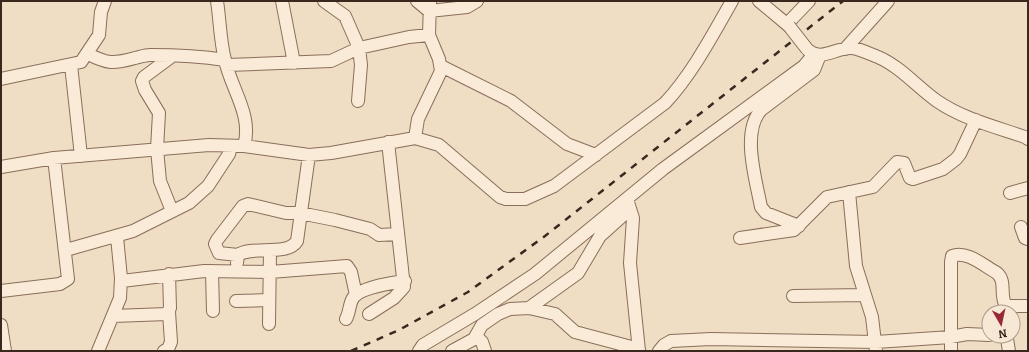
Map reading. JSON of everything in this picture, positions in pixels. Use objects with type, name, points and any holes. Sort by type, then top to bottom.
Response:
[{"type":"street","points":[[1,79],[81,62],[88,54],[99,35],[101,12],[105,1]]},
{"type":"street","points":[[217,1],[226,63],[244,113],[247,134],[244,146]]},
{"type":"street","points":[[282,1],[294,63]]},
{"type":"street","points":[[324,1],[345,16],[359,48],[361,65],[358,101]]},
{"type":"street","points":[[417,1],[429,6],[467,7],[477,1]]},
{"type":"street","points":[[1,167],[54,158],[209,145],[244,146],[308,155],[331,153],[415,138],[439,145],[500,197],[506,200],[525,199],[550,188],[596,155],[672,96],[709,41],[732,1]]},
{"type":"street","points":[[759,1],[788,25],[813,53],[814,70],[761,110],[754,120],[752,127],[751,154],[761,207],[766,213],[799,226]]},
{"type":"street","points":[[845,49],[888,1]]},
{"type":"street","points":[[788,25],[804,4]]},
{"type":"street","points":[[415,138],[418,119],[438,80],[441,66],[429,35],[429,6]]},
{"type":"street","points":[[88,54],[114,64],[149,55],[171,57],[200,56],[226,63],[294,63],[331,61],[359,48],[429,35]]},
{"type":"street","points":[[529,308],[578,273],[600,236],[628,204],[663,169],[804,66],[813,53],[852,48],[882,59],[910,77],[936,100],[976,120],[1027,135]]},
{"type":"street","points":[[171,57],[144,77],[142,81],[159,113],[157,149],[160,181],[172,212]]},
{"type":"street","points":[[71,65],[81,156]]},
{"type":"street","points":[[441,66],[511,101],[567,144],[596,155]]},
{"type":"street","points":[[740,238],[789,232],[799,226],[827,197],[873,187],[897,162],[904,163],[910,178],[913,180],[948,167],[960,154],[976,120]]},
{"type":"street","points":[[369,314],[398,295],[404,287],[405,281],[398,234],[388,142]]},
{"type":"street","points":[[66,250],[117,237],[133,231],[189,203],[208,186],[229,154],[231,146]]},
{"type":"street","points":[[308,155],[300,213],[295,244],[270,250],[243,252],[238,255],[219,253],[215,244],[217,240],[243,206],[253,204],[286,213],[300,213],[341,221],[370,230],[379,235],[398,234]]},
{"type":"street","points":[[1,291],[65,283],[69,274],[54,158]]},
{"type":"street","points":[[1010,192],[1028,188]]},
{"type":"street","points":[[849,192],[856,266],[872,317],[876,346]]},
{"type":"street","points":[[452,351],[470,342],[476,336],[482,325],[504,311],[529,308],[555,314],[575,332],[639,350],[630,263],[633,223],[628,204]]},
{"type":"street","points":[[419,351],[423,345],[475,314],[535,274],[628,204]]},
{"type":"street","points":[[1022,227],[1025,238],[1028,239]]},
{"type":"street","points":[[98,351],[120,298],[122,281],[117,237]]},
{"type":"street","points":[[269,324],[270,250]]},
{"type":"street","points":[[951,351],[952,256],[958,254],[965,255],[1001,277],[1003,283],[1002,300],[1006,306],[1028,306]]},
{"type":"street","points":[[237,271],[238,255]]},
{"type":"street","points":[[122,281],[169,274],[212,270],[270,272],[347,266],[352,272],[356,295]]},
{"type":"street","points":[[212,270],[212,311]]},
{"type":"street","points":[[164,351],[168,349],[171,342],[169,274]]},
{"type":"street","points":[[346,319],[352,299],[356,295],[368,289],[405,281]]},
{"type":"street","points":[[793,296],[865,295]]},
{"type":"street","points":[[236,301],[270,300]]},
{"type":"street","points":[[113,316],[162,315],[169,312]]},
{"type":"street","points":[[1,325],[6,351]]},
{"type":"street","points":[[659,351],[667,343],[676,341],[760,345],[876,346],[967,334],[981,335]]},
{"type":"street","points":[[476,336],[482,342],[485,351]]},
{"type":"railway","points":[[351,351],[399,330],[468,292],[545,236],[843,1]]}]
